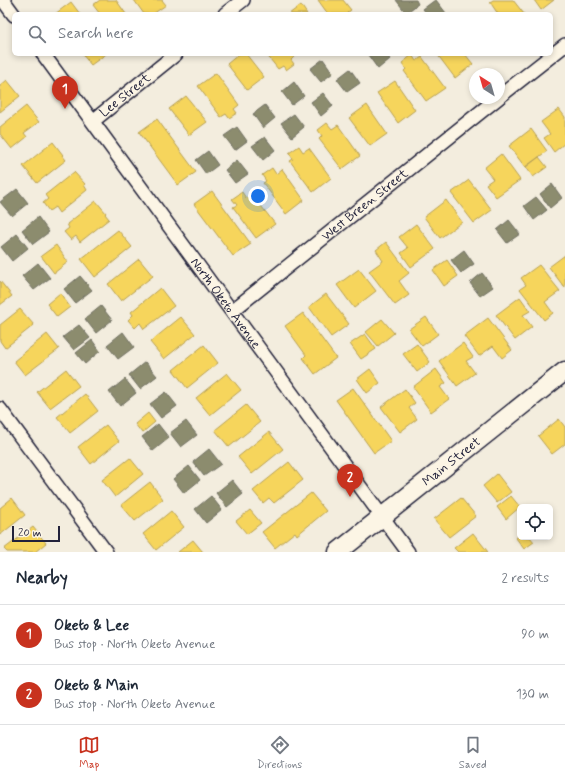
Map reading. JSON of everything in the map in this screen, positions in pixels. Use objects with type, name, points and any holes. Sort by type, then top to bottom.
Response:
[{"type":"street","points":[[3,0],[12,12]]},
{"type":"street","points":[[228,12],[243,0]]},
{"type":"street","name":"West Breen Street","points":[[553,55],[565,45]]},
{"type":"street","name":"North Oketo Avenue","points":[[44,56],[408,552]]},
{"type":"street","name":"Lee Street","points":[[93,122],[174,56]]},
{"type":"street","name":"West Breen Street","points":[[505,93],[551,56]]},
{"type":"street","name":"West Breen Street","points":[[232,311],[491,104]]},
{"type":"street","name":"Main Street","points":[[338,552],[565,371]]},
{"type":"street","points":[[0,409],[106,552]]},
{"type":"building: Homes","points":[[100,0],[116,0],[125,12],[98,12],[93,5]]},
{"type":"building: Homes","points":[[134,0],[162,0],[166,5],[156,12],[143,12]]},
{"type":"building: Homes","points":[[318,0],[343,0],[351,10],[348,12],[327,12]]},
{"type":"building: Homes","points":[[493,0],[513,0],[522,12],[497,12],[490,2]]},
{"type":"building: Homes","points":[[534,0],[554,0],[541,10]]},
{"type":"building: Homes","points":[[71,2],[78,12],[58,12]]},
{"type":"building: Homes","points":[[301,5],[306,12],[292,12]]},
{"type":"building: Homes","points":[[84,56],[103,56],[91,65]]},
{"type":"building: Homes","points":[[237,56],[248,56],[264,77],[247,90],[227,64]]},
{"type":"building: Homes","points":[[268,56],[293,56],[291,60],[294,64],[286,70],[283,66],[278,69]]},
{"type":"building: Homes","points":[[411,56],[413,56],[416,61],[422,57],[445,88],[426,101],[404,71],[406,69],[402,63]]},
{"type":"building: Homes","points":[[438,56],[467,56],[473,64],[455,78]]},
{"type":"building: Homes","points":[[216,73],[239,105],[234,109],[237,113],[229,118],[226,114],[221,117],[198,86]]},
{"type":"building: Homes","points":[[7,80],[20,96],[0,112],[0,86]]},
{"type":"building: Homes","points":[[395,81],[415,110],[398,123],[377,93]]},
{"type":"building: Homes","points":[[186,96],[207,122],[189,135],[169,109]]},
{"type":"building: Homes","points":[[367,105],[387,134],[370,146],[349,118]]},
{"type":"building: Homes","points":[[26,106],[39,122],[24,133],[27,137],[12,149],[0,134],[0,127]]},
{"type":"building: Homes","points":[[559,109],[565,117],[565,143],[554,152],[544,138],[550,134],[541,122]]},
{"type":"building: Homes","points":[[157,119],[196,172],[178,185],[139,132]]},
{"type":"building: Homes","points":[[327,123],[332,129],[338,125],[360,156],[342,169],[319,139],[322,136],[318,130]]},
{"type":"building: Homes","points":[[531,129],[547,151],[525,167],[509,146]]},
{"type":"building: Homes","points":[[53,142],[66,160],[37,183],[23,166]]},
{"type":"building: Homes","points":[[299,146],[303,152],[309,148],[331,178],[313,192],[290,161],[293,159],[289,153]]},
{"type":"building: Homes","points":[[501,154],[520,180],[496,197],[486,184],[493,179],[484,168]]},
{"type":"building: Homes","points":[[539,157],[547,167],[533,177],[526,167]]},
{"type":"building: Homes","points":[[272,168],[276,174],[282,169],[304,200],[286,214],[263,183],[266,181],[262,175]]},
{"type":"building: Homes","points":[[74,172],[85,184],[84,185],[87,190],[59,213],[55,207],[49,211],[43,203],[48,199],[45,195]]},
{"type":"building: Homes","points":[[469,180],[492,210],[474,223],[451,193]]},
{"type":"building: Homes","points":[[212,191],[251,244],[233,256],[194,204]]},
{"type":"building: Homes","points":[[242,192],[246,198],[252,194],[275,224],[256,238],[233,207],[237,205],[232,199]]},
{"type":"building: Homes","points":[[446,200],[462,222],[440,238],[424,217]]},
{"type":"building: Homes","points":[[96,201],[109,219],[80,242],[76,236],[71,240],[64,232],[69,228],[67,224]]},
{"type":"building: Homes","points":[[416,224],[435,249],[411,267],[401,253],[408,248],[399,237]]},
{"type":"building: Homes","points":[[118,230],[132,247],[95,277],[81,259]]},
{"type":"building: Homes","points":[[386,242],[409,273],[399,281],[409,295],[395,305],[369,271],[383,261],[376,250]]},
{"type":"building: Homes","points":[[56,245],[68,262],[54,273],[41,256]]},
{"type":"building: Homes","points":[[565,255],[565,287],[564,287],[549,267]]},
{"type":"building: Homes","points":[[139,259],[153,276],[121,301],[108,284]]},
{"type":"building: Homes","points":[[447,260],[458,276],[444,286],[433,270]]},
{"type":"building: Homes","points":[[539,265],[560,291],[545,302],[553,313],[544,320],[520,289],[526,285],[521,278]]},
{"type":"building: Homes","points":[[359,269],[376,291],[354,308],[337,285]]},
{"type":"building: Homes","points":[[0,281],[12,296],[0,305]]},
{"type":"building: Homes","points":[[160,288],[174,306],[144,329],[140,323],[135,328],[128,320],[133,315],[131,312]]},
{"type":"building: Homes","points":[[60,293],[70,307],[57,317],[47,304]]},
{"type":"building: Homes","points":[[326,294],[349,324],[331,337],[309,307]]},
{"type":"building: Homes","points":[[520,297],[530,311],[523,315],[532,327],[515,340],[496,315]]},
{"type":"building: Homes","points":[[20,309],[34,325],[5,348],[0,341],[0,325]]},
{"type":"building: Homes","points":[[303,313],[336,358],[315,374],[303,358],[306,355],[285,326]]},
{"type":"building: Homes","points":[[181,317],[195,334],[164,359],[150,342]]},
{"type":"building: Homes","points":[[426,317],[438,334],[422,346],[409,329]]},
{"type":"building: Homes","points":[[488,318],[512,350],[502,358],[493,346],[479,356],[464,336]]},
{"type":"building: Homes","points":[[382,319],[394,333],[378,346],[366,332]]},
{"type":"building: Homes","points":[[47,334],[59,349],[25,375],[14,361]]},
{"type":"building: Homes","points":[[365,334],[376,349],[361,359],[350,344]]},
{"type":"building: Homes","points":[[463,343],[473,357],[466,361],[475,373],[457,386],[439,361]]},
{"type":"building: Homes","points":[[417,344],[430,362],[417,372],[403,354]]},
{"type":"building: Homes","points":[[204,345],[218,363],[187,388],[173,370]]},
{"type":"building: Homes","points":[[66,369],[79,386],[50,408],[37,392]]},
{"type":"building: Homes","points":[[370,369],[380,383],[367,393],[357,379]]},
{"type":"building: Homes","points":[[436,369],[446,383],[440,387],[449,399],[431,412],[413,387]]},
{"type":"building: Homes","points":[[227,373],[241,390],[210,415],[196,398]]},
{"type":"building: Homes","points":[[353,388],[391,441],[374,453],[336,400]]},
{"type":"building: Homes","points":[[405,389],[415,403],[409,408],[417,419],[400,432],[381,407]]},
{"type":"building: Homes","points":[[85,394],[98,411],[70,433],[57,417]]},
{"type":"building: Homes","points":[[246,405],[260,422],[229,447],[215,430]]},
{"type":"building: Homes","points":[[148,413],[155,422],[142,433],[135,424]]},
{"type":"building: Homes","points":[[559,419],[565,427],[565,444],[552,454],[538,436]]},
{"type":"building: Homes","points":[[106,425],[119,441],[91,464],[78,447]]},
{"type":"building: Homes","points":[[269,432],[283,449],[252,474],[238,457]]},
{"type":"building: Homes","points":[[130,458],[143,474],[115,497],[102,480]]},
{"type":"building: Homes","points":[[289,462],[303,480],[274,503],[269,498],[263,503],[253,491]]},
{"type":"building: Homes","points":[[497,474],[511,492],[497,503],[483,486]]},
{"type":"building: Homes","points":[[150,482],[163,499],[135,521],[121,505]]},
{"type":"building: Homes","points":[[311,493],[326,511],[297,535],[295,532],[275,548],[262,532]]},
{"type":"building: Homes","points":[[511,496],[518,504],[517,510],[506,519],[497,507]]},
{"type":"building: Homes","points":[[12,498],[25,515],[0,535],[0,508]]},
{"type":"building: Homes","points":[[461,498],[476,516],[449,537],[434,519]]},
{"type":"building: Homes","points":[[250,510],[261,523],[247,534],[236,521]]},
{"type":"building: Homes","points":[[171,511],[184,527],[156,550],[143,534]]},
{"type":"building: Homes","points":[[33,527],[46,543],[35,552],[7,552],[4,549]]},
{"type":"building: Homes","points":[[473,533],[488,552],[458,552],[454,548]]},
{"type":"building: Homes","points":[[193,540],[203,552],[178,552]]},
{"type":"building: Homes","points":[[517,540],[532,540],[534,542],[524,549]]},
{"type":"building: Industry","points":[[396,0],[416,0],[418,4],[405,12]]},
{"type":"building: Industry","points":[[436,0],[445,12],[425,12],[423,9]]},
{"type":"building: Industry","points":[[369,56],[388,56],[390,59],[378,69]]},
{"type":"building: Industry","points":[[323,59],[333,73],[321,82],[310,69]]},
{"type":"building: Industry","points":[[350,69],[360,83],[347,92],[337,79]]},
{"type":"building: Industry","points":[[294,82],[304,96],[292,105],[282,92]]},
{"type":"building: Industry","points":[[323,93],[333,106],[321,116],[311,102]]},
{"type":"building: Industry","points":[[265,105],[275,118],[263,128],[253,114]]},
{"type":"building: Industry","points":[[294,114],[304,127],[292,137],[281,123]]},
{"type":"building: Industry","points":[[237,127],[247,141],[235,150],[224,136]]},
{"type":"building: Industry","points":[[265,137],[275,150],[263,160],[252,146]]},
{"type":"building: Industry","points":[[208,151],[218,165],[206,174],[196,160]]},
{"type":"building: Industry","points":[[237,160],[248,174],[235,183],[225,170]]},
{"type":"building: Industry","points":[[552,184],[562,198],[550,208],[540,194]]},
{"type":"building: Industry","points":[[17,189],[28,203],[12,216],[0,202]]},
{"type":"building: Industry","points":[[536,197],[547,210],[534,220],[524,206]]},
{"type":"building: Industry","points":[[38,217],[49,232],[33,244],[22,230]]},
{"type":"building: Industry","points":[[509,220],[520,234],[507,243],[497,230]]},
{"type":"building: Industry","points":[[17,234],[28,248],[12,261],[1,247]]},
{"type":"building: Industry","points":[[464,250],[474,264],[461,273],[451,260]]},
{"type":"building: Industry","points":[[38,263],[50,278],[34,290],[22,276]]},
{"type":"building: Industry","points":[[482,273],[493,287],[480,296],[470,283]]},
{"type":"building: Industry","points":[[80,276],[92,290],[75,303],[64,289]]},
{"type":"building: Industry","points":[[101,306],[112,320],[96,333],[85,319]]},
{"type":"building: Industry","points":[[79,325],[90,338],[74,350],[63,337]]},
{"type":"building: Industry","points":[[123,332],[134,347],[118,359],[107,345]]},
{"type":"building: Industry","points":[[92,340],[100,351],[85,364],[76,353]]},
{"type":"building: Industry","points":[[145,362],[157,376],[140,389],[129,375]]},
{"type":"building: Industry","points":[[125,379],[136,393],[120,406],[109,392]]},
{"type":"building: Industry","points":[[166,392],[177,406],[161,418],[150,404]]},
{"type":"building: Industry","points":[[186,421],[197,435],[181,447],[170,433]]},
{"type":"building: Industry","points":[[158,424],[169,438],[153,451],[142,437]]},
{"type":"building: Industry","points":[[209,449],[221,464],[204,476],[193,462]]},
{"type":"building: Industry","points":[[189,466],[200,480],[184,493],[173,479]]},
{"type":"building: Industry","points":[[232,480],[243,494],[227,507],[216,493]]},
{"type":"building: Industry","points":[[211,496],[222,510],[206,523],[195,509]]},
{"type":"place","name":"Oketo & Lee","points":[[65,109]]},
{"type":"place","name":"Oketo & Main","points":[[350,497]]}]
